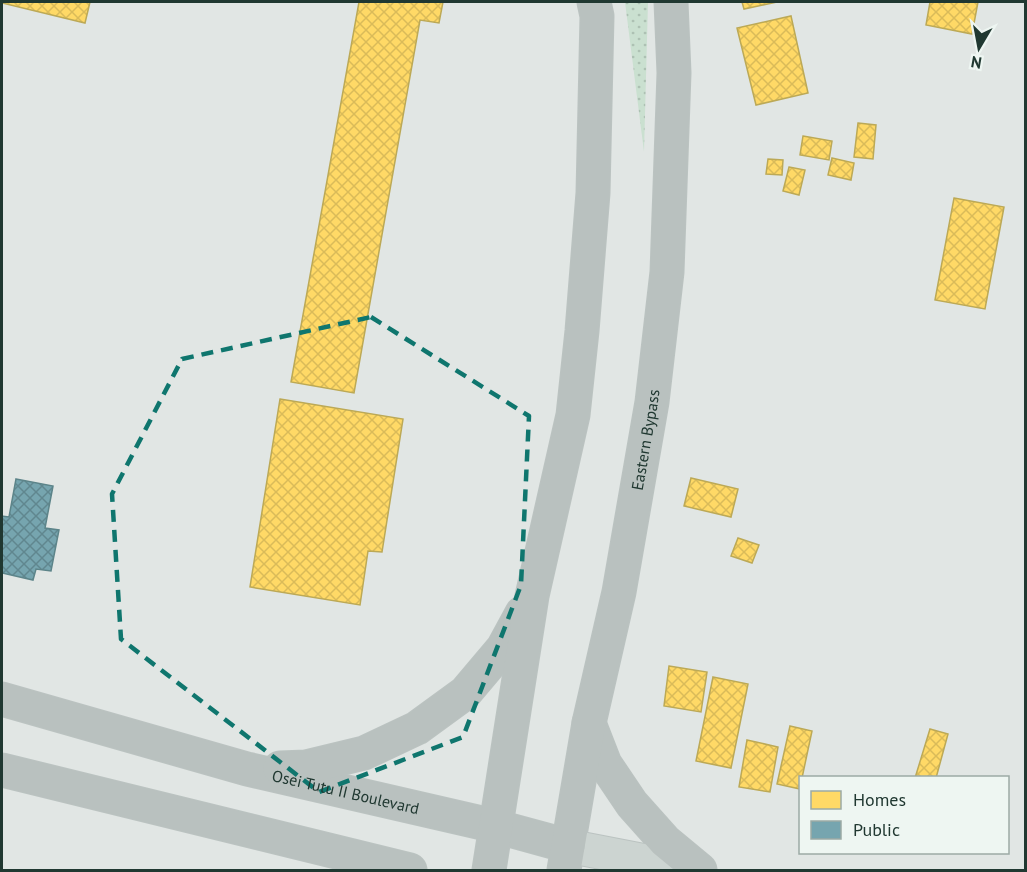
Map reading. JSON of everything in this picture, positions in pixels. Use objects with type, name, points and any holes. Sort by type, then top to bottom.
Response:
[{"type":"highway","points":[[489,870],[532,596],[573,415],[593,193],[597,16],[594,2]]},
{"type":"highway","name":"Eastern Bypass","points":[[566,858],[589,723],[621,581],[651,402],[667,272],[674,73],[671,2]]},
{"type":"highway","points":[[247,769],[306,767],[352,756],[364,753],[417,728],[465,693],[503,648],[532,596]]},
{"type":"highway","name":"Osei Tutu II Boulevard","points":[[2,699],[247,769],[495,826],[566,858]]},
{"type":"highway","points":[[589,723],[605,764],[632,804],[665,841],[700,870]]},
{"type":"highway","points":[[2,770],[410,870]]},
{"type":"main road","name":"Osei Tutu II Boulevard","points":[[566,858],[692,870]]},
{"type":"highlighted area","points":[[371,317],[529,416],[521,585],[463,737],[319,792],[121,639],[112,494],[182,359]]},
{"type":"green space","points":[[625,2],[648,2],[644,152]]},
{"type":"building: Homes","points":[[2,2],[90,2],[85,23]]},
{"type":"building: Homes","points":[[359,2],[443,2],[439,23],[420,20],[354,393],[291,382]]},
{"type":"building: Homes","points":[[742,2],[777,2],[744,9]]},
{"type":"building: Homes","points":[[930,2],[978,2],[972,34],[926,25]]},
{"type":"building: Homes","points":[[791,16],[808,93],[756,105],[737,28]]},
{"type":"building: Homes","points":[[858,123],[876,125],[873,159],[854,157]]},
{"type":"building: Homes","points":[[803,136],[832,141],[829,160],[800,155]]},
{"type":"building: Homes","points":[[832,158],[854,163],[851,180],[828,175]]},
{"type":"building: Homes","points":[[768,159],[783,160],[782,175],[766,174]]},
{"type":"building: Homes","points":[[789,167],[805,170],[799,195],[783,191]]},
{"type":"building: Homes","points":[[954,198],[1004,207],[985,309],[935,300]]},
{"type":"building: Homes","points":[[280,399],[403,419],[382,552],[368,551],[360,605],[250,587]]},
{"type":"building: Homes","points":[[691,478],[738,489],[731,517],[684,506]]},
{"type":"building: Homes","points":[[738,538],[759,545],[752,563],[731,556]]},
{"type":"building: Homes","points":[[669,666],[707,672],[701,712],[664,706]]},
{"type":"building: Homes","points":[[713,677],[748,684],[731,768],[696,761]]},
{"type":"building: Homes","points":[[790,726],[812,731],[802,776],[799,776],[799,789],[777,784]]},
{"type":"building: Homes","points":[[930,729],[948,734],[937,776],[916,776]]},
{"type":"building: Homes","points":[[747,740],[778,747],[770,792],[739,787]]},
{"type":"building: Public","points":[[16,479],[53,486],[45,528],[59,530],[51,571],[36,569],[33,580],[2,573],[2,516],[9,517]]}]
